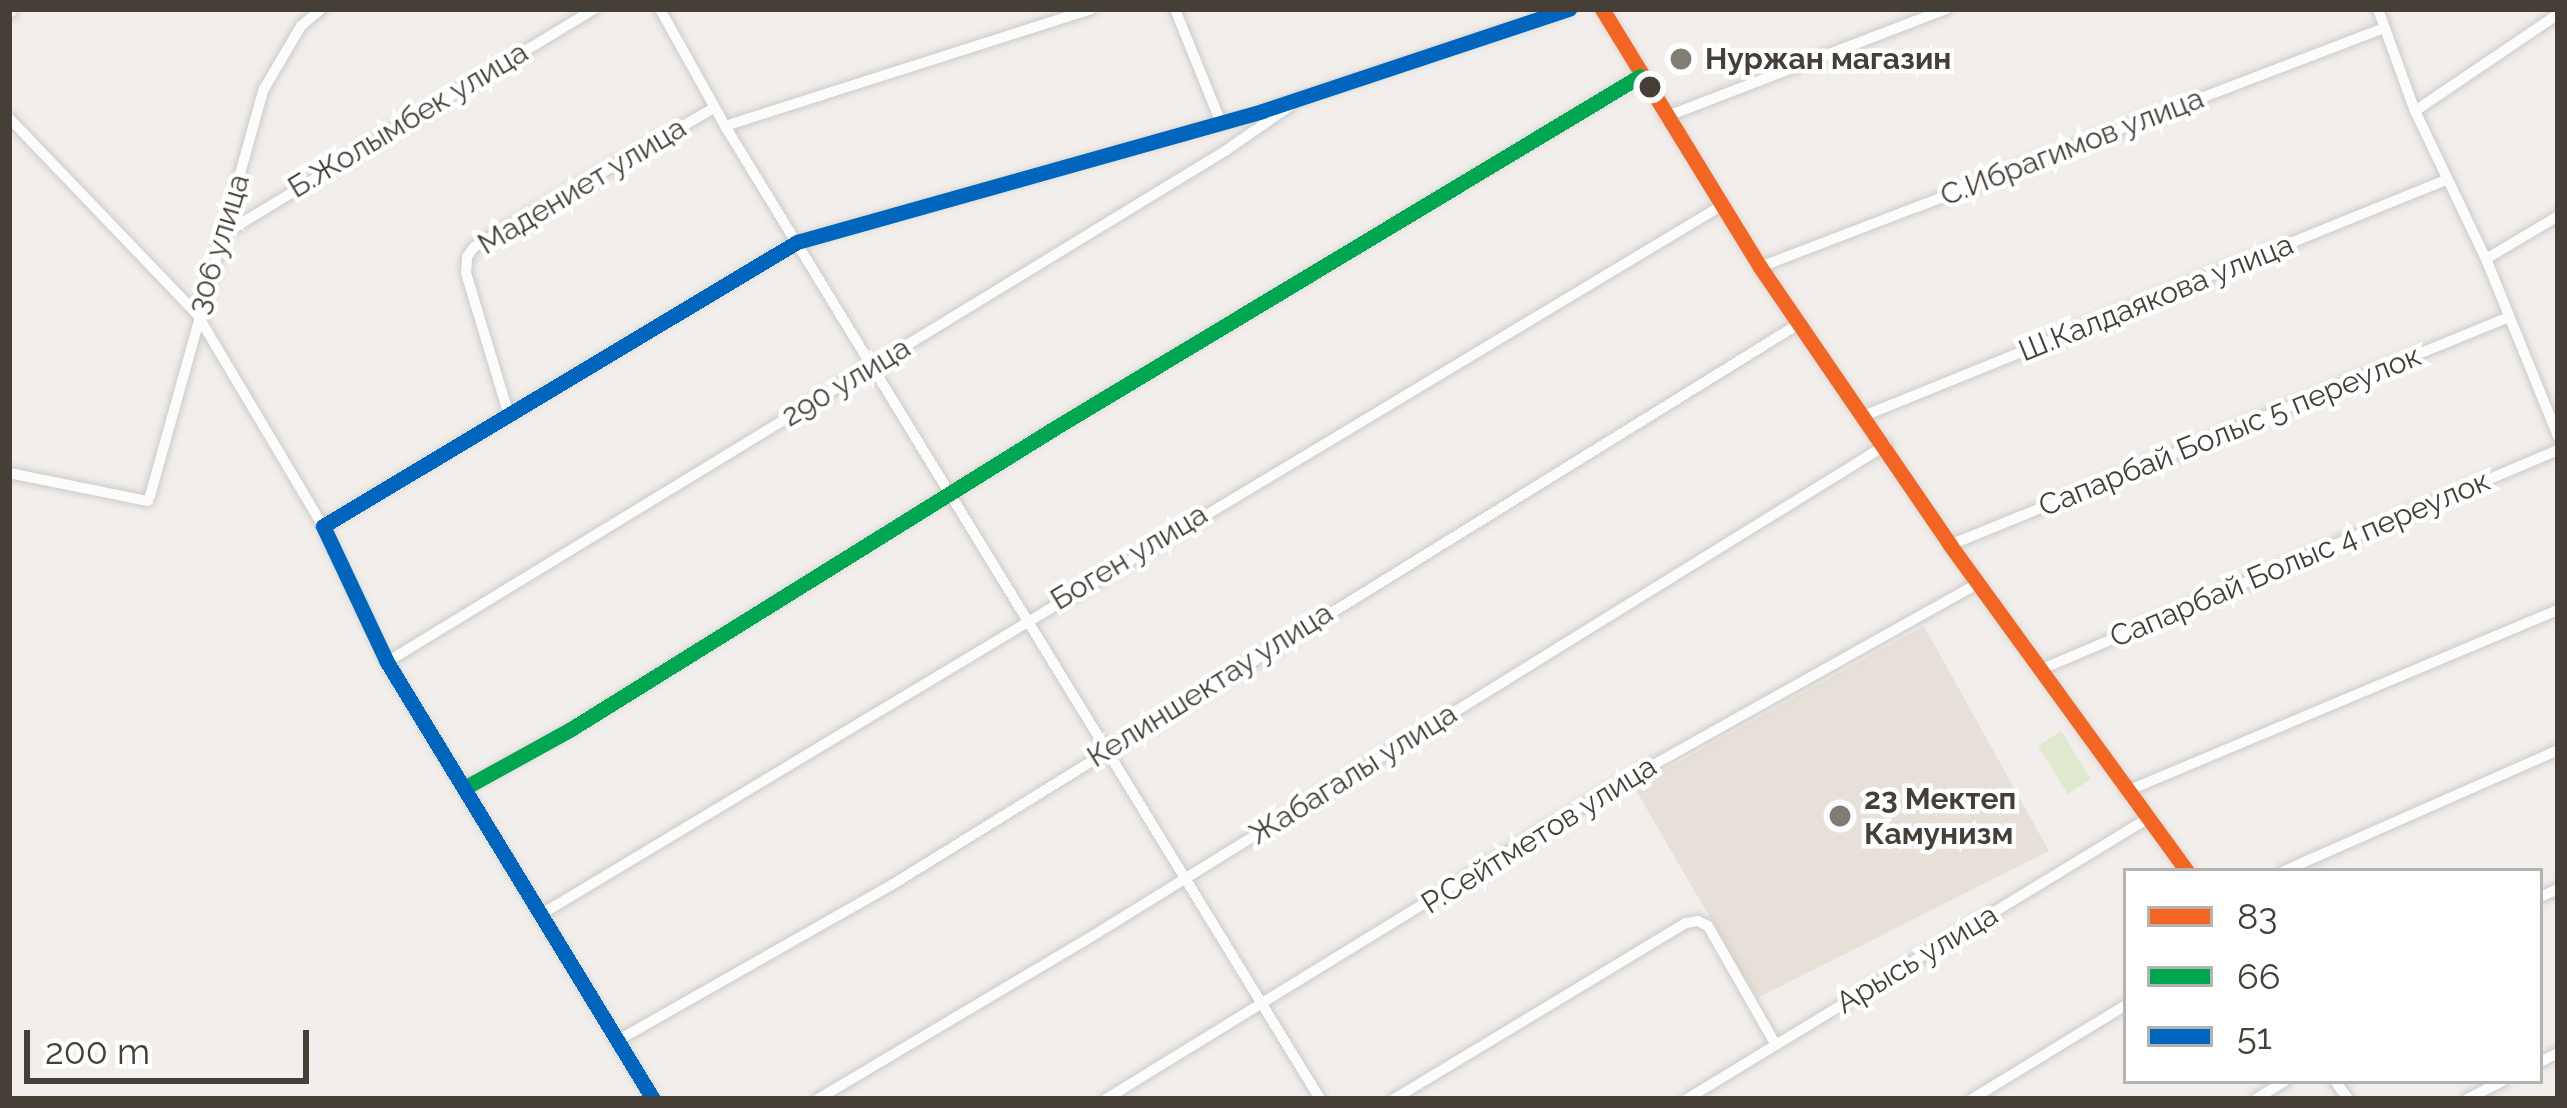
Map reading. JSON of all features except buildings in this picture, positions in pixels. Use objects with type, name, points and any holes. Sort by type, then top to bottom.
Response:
[{"type":"street","name":"306 улица","points":[[9,473],[149,498],[264,89],[301,26],[321,9]]},
{"type":"street","name":"Б.Жолымбек улица","points":[[224,234],[594,9]]},
{"type":"street","points":[[660,9],[713,108],[1030,617],[1106,751],[1320,1099]]},
{"type":"street","name":"Мадениет улица","points":[[724,126],[1091,9]]},
{"type":"street","points":[[1175,9],[1221,123]]},
{"type":"street","points":[[323,526],[797,242],[1221,123],[1569,9]]},
{"type":"street","points":[[1602,9],[1760,267],[1866,415],[1950,545],[2185,868]]},
{"type":"street","points":[[1665,117],[1946,9]]},
{"type":"street","points":[[2378,9],[2415,111],[2554,413],[2558,436]]},
{"type":"street","points":[[2415,111],[2558,14]]},
{"type":"street","name":"С.Ибрагимов улица","points":[[1760,267],[2384,28]]},
{"type":"street","points":[[466,787],[1640,76]]},
{"type":"street","name":"290 улица","points":[[387,662],[1225,152],[1303,98]]},
{"type":"street","name":"Мадениет улица","points":[[508,412],[466,273],[467,257],[474,247],[713,108]]},
{"type":"street","points":[[9,118],[197,314],[323,526],[387,662],[653,1099]]},
{"type":"street","name":"Ш.Калдаякова улица","points":[[1866,415],[2446,180]]},
{"type":"street","name":"Боген улица","points":[[540,914],[1721,206]]},
{"type":"street","points":[[2486,259],[2558,216]]},
{"type":"street","name":"Сапарбай Болыс 5 переулок","points":[[1950,545],[2509,317]]},
{"type":"street","name":"Келиншектау улица","points":[[617,1041],[890,886],[1800,323]]},
{"type":"street","name":"Жабагалы улица","points":[[818,1099],[1886,445]]},
{"type":"street","name":"Сапарбай Болыс 4 переулок","points":[[2042,669],[2558,450]]},
{"type":"street","name":"Р.Сейтметов улица","points":[[1106,1099],[1612,788],[1979,584]]},
{"type":"street","points":[[2128,791],[2558,610]]},
{"type":"street","points":[[2291,868],[2558,750]]},
{"type":"street","name":"Арысь улица","points":[[1687,1099],[2147,819]]},
{"type":"street","points":[[1394,1099],[1686,923],[1698,921],[1708,926],[1776,1046]]},
{"type":"street","points":[[1972,1099],[2123,1007]]},
{"type":"street","points":[[2467,1099],[2497,1084]]},
{"type":"shaded area","name":"23 Мектеп Камунизм","points":[[1924,626],[2049,851],[1757,998],[1634,787]]},
{"type":"green space","points":[[2061,731],[2091,779],[2068,794],[2038,746]]},
{"type":"transit line","name":"51","points":[[653,1099],[387,662],[323,526],[797,242],[1262,111],[1569,9]]},
{"type":"transit line","name":"83","points":[[1602,9],[1760,267],[1950,545],[2185,868]]},
{"type":"transit line","name":"66","points":[[466,787],[571,729],[1058,426],[1640,76]]},
{"type":"place","name":"Нуржан магазин","points":[[1681,59]]},
{"type":"place","name":"23 Мектеп Камунизм","points":[[1840,816]]}]
